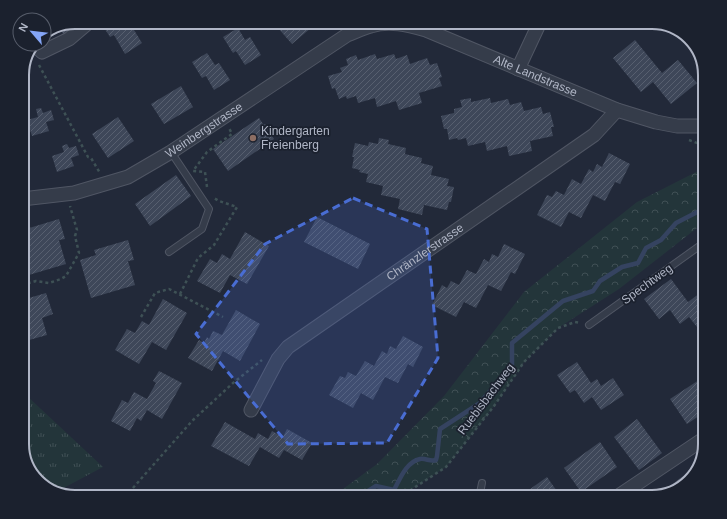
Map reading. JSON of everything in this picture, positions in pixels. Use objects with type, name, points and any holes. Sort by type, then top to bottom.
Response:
[{"type":"street","points":[[52,45],[69,39],[80,29]]},
{"type":"street","name":"Weinbergstrasse","points":[[29,198],[74,193],[128,177],[171,152],[347,35],[360,29]]},
{"type":"street","name":"Alte Landstrasse","points":[[423,29],[617,110],[656,122],[677,126],[698,126]]},
{"type":"street","points":[[518,69],[537,29]]},
{"type":"street","name":"Chränzlerstrasse","points":[[251,410],[278,359],[288,347],[594,135],[617,110]]},
{"type":"street","points":[[627,490],[698,443]]},
{"type":"lane","points":[[169,252],[202,229],[209,209],[171,152]]},
{"type":"lane","name":"Spechtweg","points":[[589,325],[698,247]]},
{"type":"lane","points":[[481,490],[482,483]]},
{"type":"path","points":[[39,52],[38,63],[88,157],[91,158],[106,184]]},
{"type":"path","points":[[687,139],[698,143]]},
{"type":"path","points":[[29,283],[36,281],[49,283],[61,279],[66,276],[79,253],[75,236],[77,230],[67,194]]},
{"type":"path","points":[[141,318],[154,293],[169,289],[223,317]]},
{"type":"path","name":"Ruebisbachweg","points":[[411,490],[446,467],[494,406],[524,362],[558,328],[575,322],[589,325]]},
{"type":"path","points":[[131,490],[192,421],[232,383],[263,359]]},
{"type":"highlighted area","points":[[353,198],[427,229],[438,358],[387,443],[288,444],[196,334],[265,244]]},
{"type":"green space","points":[[698,171],[698,228],[619,289],[558,328],[524,362],[494,406],[446,467],[410,490],[342,490],[377,464],[444,396],[524,292],[637,202]]},
{"type":"green space","points":[[29,398],[103,467],[63,488],[52,484],[40,474],[35,467],[29,447]]},
{"type":"building","points":[[73,29],[65,36],[61,31],[66,30]]},
{"type":"building","points":[[105,29],[133,29],[142,43],[125,54],[114,35],[110,37]]},
{"type":"building","points":[[239,29],[245,40],[250,37],[261,55],[245,65],[236,51],[233,53],[223,37]]},
{"type":"building","points":[[279,29],[310,29],[292,44]]},
{"type":"building","points":[[635,40],[662,73],[678,60],[697,83],[671,104],[653,82],[641,92],[613,58]]},
{"type":"building","points":[[207,53],[215,65],[219,63],[230,80],[214,90],[206,76],[202,78],[192,62]]},
{"type":"building","points":[[375,54],[377,59],[394,54],[396,59],[407,55],[410,64],[427,58],[430,65],[437,63],[442,77],[439,78],[442,86],[419,93],[422,103],[399,110],[396,101],[377,107],[375,98],[358,103],[356,96],[347,99],[346,96],[339,99],[335,88],[332,89],[328,76],[342,72],[340,68],[348,65],[346,59],[356,55],[358,60]]},
{"type":"building","points":[[181,86],[193,107],[164,124],[151,104]]},
{"type":"building","points":[[471,98],[471,102],[490,98],[491,103],[508,99],[510,105],[521,102],[524,111],[541,107],[543,114],[550,112],[554,127],[551,127],[553,136],[530,141],[532,151],[509,156],[507,146],[487,151],[485,142],[468,146],[466,138],[449,140],[447,129],[444,129],[441,116],[454,113],[454,109],[462,107],[460,100]]},
{"type":"building","points":[[41,108],[43,113],[51,110],[54,120],[46,122],[49,131],[32,136],[29,126],[29,119],[38,117],[36,109]]},
{"type":"building","points":[[118,117],[134,141],[108,158],[92,134]]},
{"type":"building","points":[[259,118],[263,124],[265,124],[274,139],[228,171],[213,149]]},
{"type":"building","points":[[379,138],[389,140],[388,144],[406,148],[405,154],[422,158],[421,163],[433,166],[431,175],[449,179],[447,186],[454,187],[451,202],[449,202],[447,210],[424,205],[422,215],[398,209],[400,199],[381,195],[383,186],[366,182],[368,174],[359,172],[360,170],[352,168],[354,157],[352,157],[355,143],[368,146],[369,142],[378,144]]},
{"type":"building","points":[[67,144],[69,148],[76,146],[79,155],[71,158],[74,166],[57,172],[52,156],[64,152],[62,146]]},
{"type":"building","points":[[609,153],[630,164],[620,184],[615,182],[605,201],[593,195],[581,218],[569,212],[561,227],[537,215],[547,195],[552,197],[556,191],[564,195],[572,179],[581,184],[589,169],[593,172],[597,164],[602,167]]},
{"type":"building","points":[[176,175],[191,196],[150,226],[135,204]]},
{"type":"building","points":[[317,217],[370,244],[358,269],[304,242]]},
{"type":"building","points":[[59,219],[65,239],[59,240],[66,264],[29,275],[29,228]]},
{"type":"building","points":[[245,232],[269,246],[247,284],[230,275],[220,293],[197,281],[210,259],[217,263],[222,254],[230,259]]},
{"type":"building","points":[[128,240],[134,260],[128,261],[135,285],[91,298],[80,260],[96,255],[94,250]]},
{"type":"building","points":[[504,244],[525,254],[515,274],[511,272],[501,291],[488,285],[476,308],[464,302],[456,317],[432,305],[442,285],[447,288],[451,281],[459,285],[467,270],[476,274],[484,259],[489,262],[492,254],[498,257]]},
{"type":"building","points":[[671,279],[688,302],[698,294],[698,326],[697,327],[689,317],[680,324],[670,310],[659,319],[644,299]]},
{"type":"building","points":[[46,293],[53,314],[42,318],[47,335],[29,340],[29,298]]},
{"type":"building","points":[[163,299],[187,313],[166,350],[152,342],[139,364],[115,350],[127,329],[135,333],[142,321],[149,325]]},
{"type":"building","points":[[236,310],[260,324],[240,361],[223,351],[212,371],[188,358],[199,340],[204,343],[207,337],[209,339],[213,331],[222,335]]},
{"type":"building","points":[[403,336],[423,347],[413,367],[408,364],[398,383],[385,377],[373,400],[361,393],[353,408],[329,395],[340,376],[345,378],[348,372],[356,376],[365,361],[374,366],[382,351],[387,354],[390,346],[396,349]]},
{"type":"building","points":[[577,362],[591,383],[597,379],[601,386],[613,378],[624,395],[601,410],[592,397],[584,403],[575,390],[570,393],[557,375]]},
{"type":"building","points":[[159,371],[182,383],[162,419],[147,410],[141,421],[137,418],[130,431],[111,421],[122,400],[128,403],[134,392],[147,399],[156,383],[153,381]]},
{"type":"building","points":[[698,381],[698,417],[687,424],[670,399]]},
{"type":"building","points":[[637,419],[662,453],[639,470],[614,437]]},
{"type":"building","points":[[225,422],[255,439],[258,433],[268,439],[272,431],[283,437],[287,429],[312,443],[302,460],[284,450],[279,458],[260,447],[249,466],[211,446]]},
{"type":"building","points":[[600,442],[617,467],[584,490],[580,490],[564,468]]},
{"type":"building","points":[[686,474],[680,480],[667,488]]},
{"type":"building","points":[[547,477],[556,490],[529,490]]},
{"type":"waterway","points":[[394,490],[407,467],[415,461],[420,459],[432,461],[436,460],[440,429],[480,403],[512,365],[512,343],[563,301],[593,291],[600,281],[622,267],[638,263],[646,248],[661,240],[676,223],[698,212]]},
{"type":"waterway","points":[[370,490],[376,486],[394,490]]},
{"type":"place","name":"Kindergarten Freienberg","points":[[253,138]]}]
